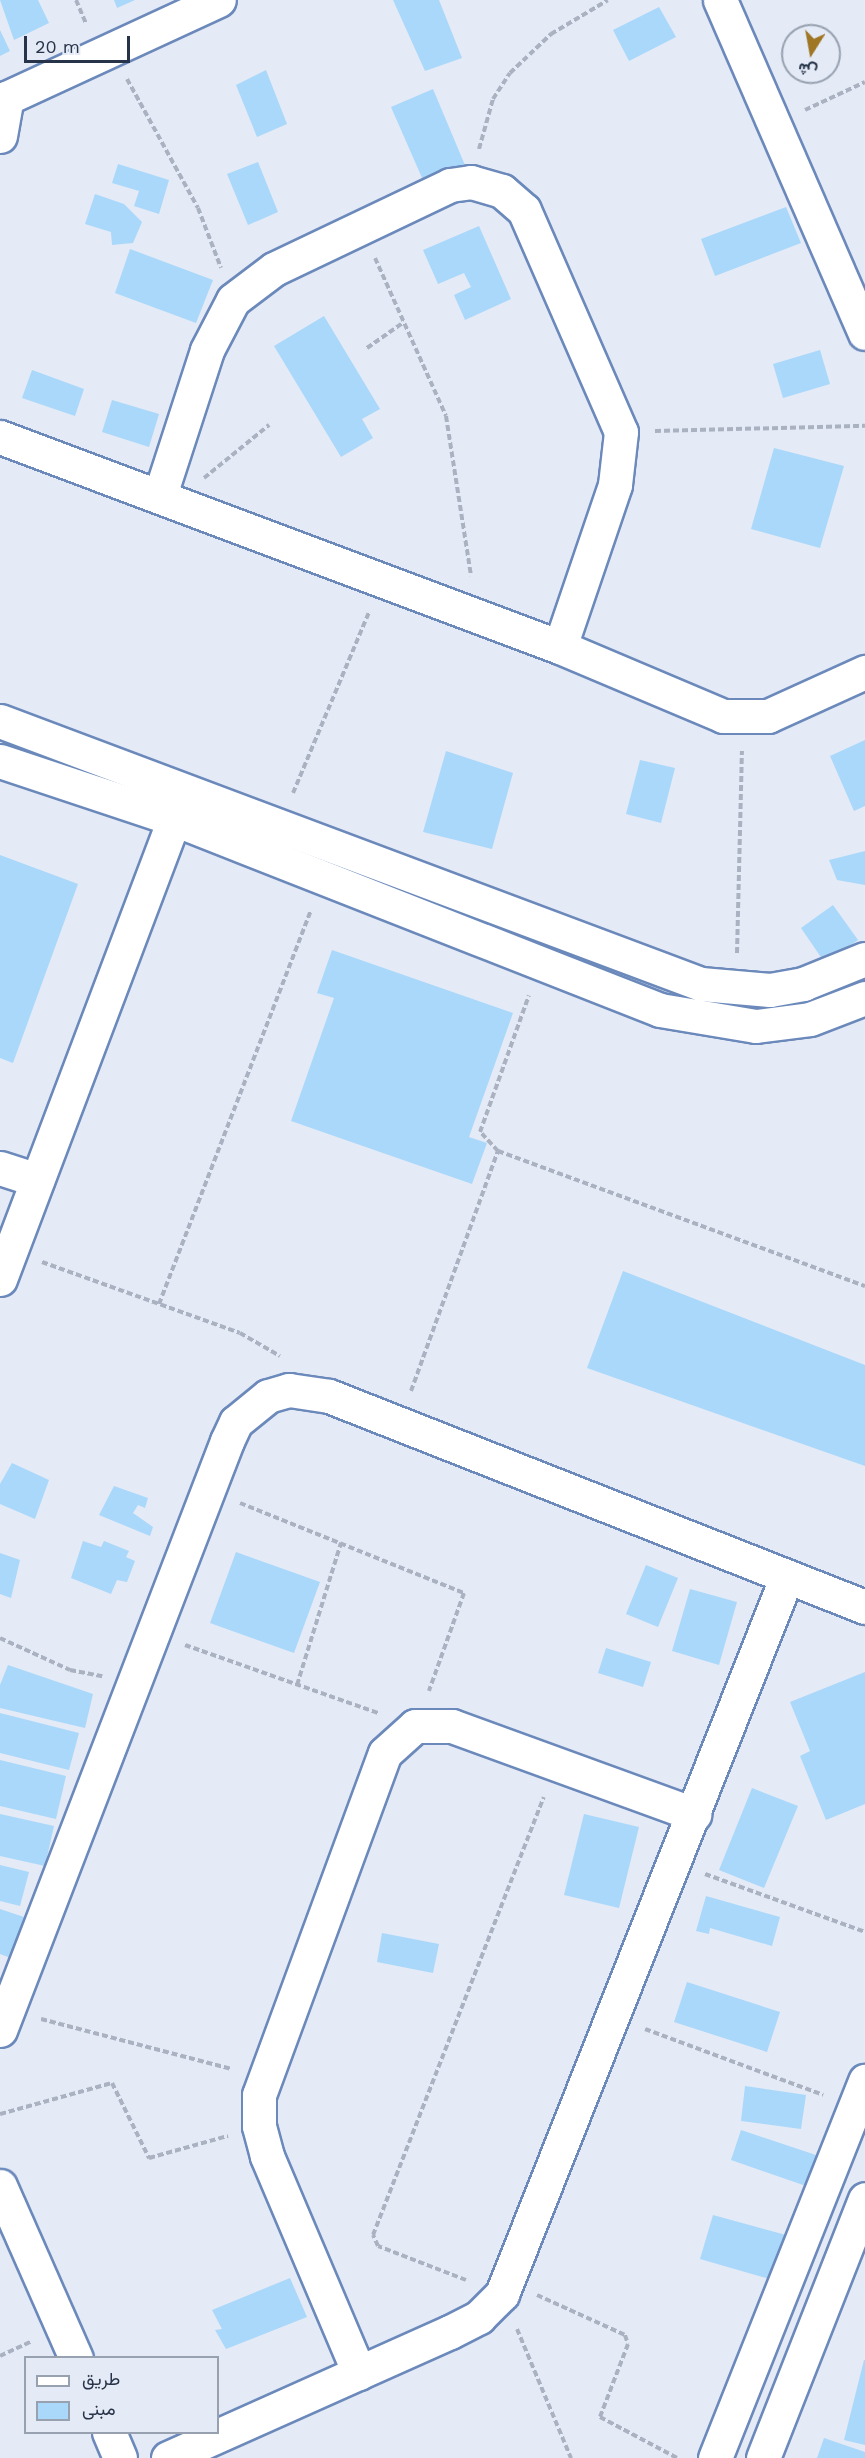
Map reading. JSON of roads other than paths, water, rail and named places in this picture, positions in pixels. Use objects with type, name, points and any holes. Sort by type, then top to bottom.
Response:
[{"type":"street","points":[[0,136],[3,100],[219,0]]},
{"type":"street","points":[[720,0],[865,333]]},
{"type":"street","points":[[168,498],[207,350],[233,300],[274,269],[450,185],[471,182],[502,191],[524,210],[621,432],[615,485],[560,647]]},
{"type":"street","points":[[0,437],[168,498],[560,647],[704,709],[743,718],[768,717],[865,672]]},
{"type":"street","points":[[0,721],[186,788],[627,958],[701,984],[736,990],[803,984],[865,959]]},
{"type":"street","points":[[0,761],[174,819],[540,964],[616,993],[703,1021],[756,1026],[810,1019],[865,998]]},
{"type":"street","points":[[5,1265],[186,788]]},
{"type":"street","points":[[616,993],[627,958]]},
{"type":"street","points":[[0,1168],[38,1180]]},
{"type":"street","points":[[4,2020],[135,1692],[153,1634],[236,1422],[250,1407],[278,1393],[309,1391],[399,1424],[865,1607]]},
{"type":"street","points":[[168,2458],[479,2317],[506,2288],[787,1576]]},
{"type":"street","points":[[359,2373],[259,2126],[264,2077],[385,1753],[415,1726],[452,1726],[694,1814]]},
{"type":"street","points":[[715,2458],[860,2094]]},
{"type":"street","points":[[0,2186],[75,2356]]},
{"type":"street","points":[[763,2458],[865,2199]]},
{"type":"street","points":[[109,2434],[120,2458]]}]
